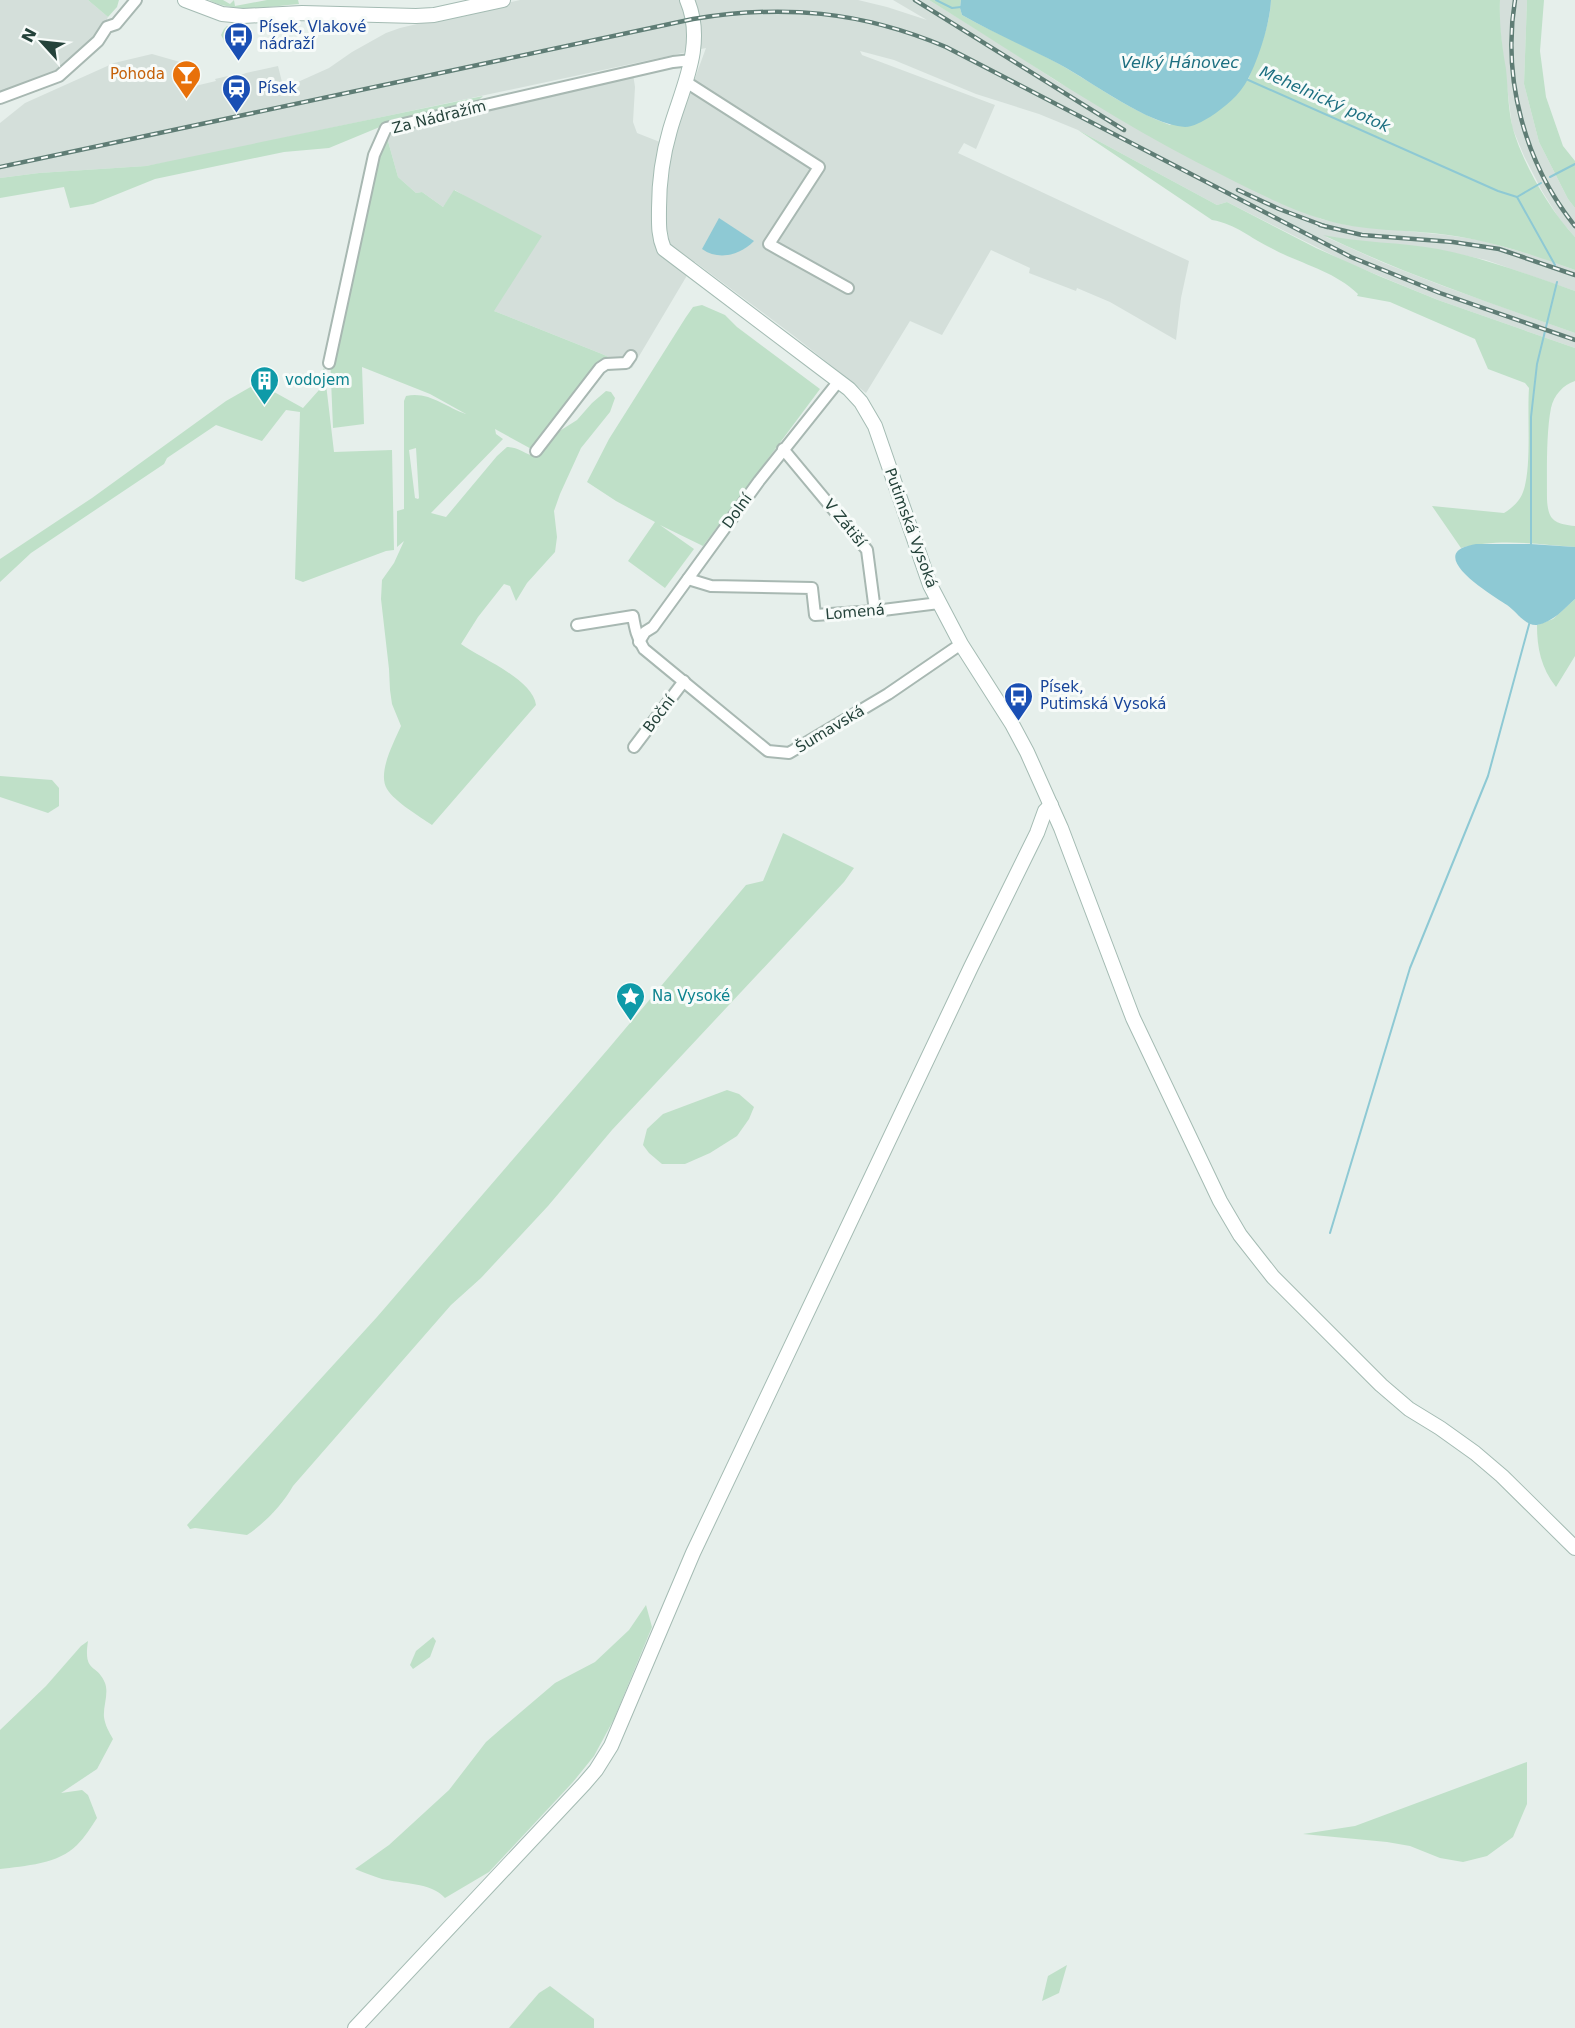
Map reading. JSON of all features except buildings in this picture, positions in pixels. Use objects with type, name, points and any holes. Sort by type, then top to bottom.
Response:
[{"type":"main road","points":[[185,0],[222,14],[243,16],[302,13],[434,15],[503,0]]},
{"type":"main road","points":[[195,0],[208,9]]},
{"type":"main road","points":[[687,0],[692,13],[694,32],[692,60],[669,132],[659,191],[659,232],[664,249],[838,382]]},
{"type":"main road","name":"Putimská Vysoká","points":[[838,382],[856,396],[875,426],[930,585],[961,644],[1012,724],[1027,752],[1061,828],[1133,1018],[1221,1201],[1247,1244],[1273,1277],[1381,1385],[1409,1409],[1475,1453],[1502,1476],[1575,1548]]},
{"type":"main road","points":[[355,2028],[584,1784],[608,1752],[693,1553],[1045,812],[1051,805]]},
{"type":"main road","points":[[1037,832],[1061,828]]},
{"type":"street","points":[[119,20],[126,0]]},
{"type":"street","points":[[0,98],[59,76],[98,41],[107,27],[116,24],[136,0]]},
{"type":"street","name":"Za Nádražím","points":[[329,363],[374,155],[386,128],[673,62],[692,60]]},
{"type":"street","points":[[686,82],[819,167],[769,244],[848,288]]},
{"type":"street","points":[[536,451],[600,368],[606,364],[626,363],[631,356]]},
{"type":"street","name":"Dolní","points":[[639,642],[645,632],[653,627],[783,449],[838,382]]},
{"type":"street","name":"V Zátiší","points":[[783,449],[867,550],[875,611]]},
{"type":"street","name":"Lomená","points":[[688,579],[711,586],[812,588],[815,615],[939,603]]},
{"type":"street","points":[[577,625],[633,616],[639,642]]},
{"type":"street","name":"Šumavská","points":[[639,642],[644,649],[768,751],[789,753],[888,694],[961,644]]},
{"type":"street","name":"Boční","points":[[634,747],[684,681]]},
{"type":"shaded area","points":[[0,0],[88,0],[108,17],[109,22],[94,37],[102,46],[63,80],[0,104]]},
{"type":"shaded area","points":[[520,0],[858,0],[927,20],[893,0],[929,0],[1058,82],[1321,219],[1348,225],[1480,240],[1540,257],[1575,270],[1575,291],[1486,260],[1435,249],[1326,237],[1443,286],[1575,333],[1575,348],[1438,300],[1348,263],[1227,202],[1217,205],[1078,130],[1039,114],[976,94],[894,60],[860,51],[862,55],[995,105],[976,149],[964,143],[958,153],[1189,261],[1181,298],[1176,340],[1110,302],[1077,288],[1076,291],[1029,273],[1030,268],[991,250],[942,335],[910,321],[866,393],[695,262],[632,368],[494,311],[476,203],[455,190],[443,207],[422,192],[416,193],[398,177],[386,134],[393,128],[633,74],[635,87],[633,122],[637,133],[670,146],[706,48],[180,160],[146,166],[0,178],[0,123],[25,103],[114,63],[152,54],[187,64],[187,74],[195,86],[216,81],[215,79],[228,76],[230,79],[278,66],[283,86],[329,68],[386,33]]},
{"type":"shaded area","points":[[1500,0],[1527,0],[1524,84],[1539,142],[1568,199],[1575,208],[1575,237],[1560,220],[1542,191],[1512,127],[1499,21]]},
{"type":"green space","points":[[88,0],[119,0],[117,7],[108,17]]},
{"type":"green space","points":[[209,0],[223,0],[230,4],[234,0],[235,6],[267,0],[298,0],[299,4],[241,8]]},
{"type":"green space","points":[[929,0],[961,0],[962,15],[1061,65],[1142,113],[1170,125],[1248,80],[1266,31],[1271,0],[1500,0],[1501,35],[1513,129],[1538,186],[1556,214],[1575,237],[1575,270],[1481,241],[1432,233],[1353,226],[1322,219],[1284,205],[1184,156],[1147,135]]},
{"type":"green space","points":[[1527,0],[1544,0],[1540,51],[1546,97],[1563,146],[1575,161],[1575,208],[1568,199],[1539,142],[1524,84]]},
{"type":"green space","points":[[227,26],[233,26],[241,31],[242,46],[235,52],[230,51],[221,35]]},
{"type":"green space","points":[[483,96],[476,103],[387,124],[329,148],[284,152],[155,179],[93,204],[70,208],[64,187],[0,198],[0,178],[146,166]]},
{"type":"green space","points":[[1078,130],[1217,205],[1227,202],[1316,248],[1379,276],[1438,300],[1575,348],[1575,381],[1560,391],[1554,399],[1549,418],[1547,499],[1553,520],[1575,526],[1575,547],[1503,542],[1461,548],[1432,506],[1504,513],[1520,498],[1526,482],[1529,388],[1525,383],[1488,369],[1475,339],[1390,302],[1357,296],[1358,294],[1348,286],[1327,273],[1282,254],[1236,228],[1212,220]]},
{"type":"green space","points":[[386,134],[398,177],[416,193],[422,192],[443,207],[454,190],[542,236],[494,311],[632,368],[605,371],[535,451],[495,429],[496,434],[503,439],[431,513],[446,517],[507,447],[536,457],[558,432],[577,420],[606,391],[611,392],[615,398],[610,412],[581,448],[560,494],[554,511],[557,537],[555,552],[527,583],[516,601],[510,586],[504,584],[478,617],[461,644],[526,686],[533,695],[536,705],[432,825],[396,799],[384,782],[385,766],[401,726],[392,704],[390,690],[381,599],[382,580],[394,563],[404,541],[397,547],[397,511],[404,509],[404,401],[406,396],[430,398],[466,414],[430,394],[362,367],[364,424],[333,428],[330,355],[369,177]],"holes":[[[416,448],[419,498],[415,498],[409,450]]]},
{"type":"green space","points":[[1323,235],[1424,247],[1473,257],[1575,291],[1575,333],[1416,275]]},
{"type":"green space","points":[[702,305],[725,315],[737,327],[820,389],[703,546],[660,525],[694,549],[665,588],[628,561],[655,522],[587,482],[609,439],[686,317],[693,307]]},
{"type":"green space","points":[[324,367],[334,452],[392,450],[394,550],[303,582],[295,579],[300,412],[286,410],[262,441],[216,425],[167,458],[164,464],[31,553],[0,582],[0,559],[92,498],[226,401],[254,385],[267,388],[303,408],[319,390]]},
{"type":"green space","points":[[1575,599],[1575,656],[1556,687],[1541,658],[1537,625],[1553,619]]},
{"type":"green space","points":[[0,776],[52,780],[59,788],[59,806],[48,813],[0,797]]},
{"type":"green space","points":[[783,833],[854,868],[844,882],[612,1130],[548,1206],[481,1278],[451,1305],[267,1519],[247,1535],[190,1529],[187,1525],[377,1317],[746,885],[763,881]]},
{"type":"green space","points":[[727,1090],[739,1094],[754,1107],[737,1136],[710,1153],[685,1164],[662,1164],[643,1145],[647,1129],[663,1114]]},
{"type":"green space","points":[[646,1605],[652,1627],[614,1719],[594,1756],[573,1782],[489,1872],[445,1898],[424,1886],[382,1879],[355,1869],[389,1845],[449,1790],[486,1742],[502,1728],[555,1683],[595,1662],[629,1630]]},
{"type":"green space","points":[[433,1637],[436,1641],[430,1657],[413,1669],[410,1665],[416,1651]]},
{"type":"green space","points":[[88,1641],[89,1664],[105,1683],[104,1717],[113,1739],[97,1769],[61,1793],[82,1790],[88,1795],[97,1818],[77,1845],[61,1856],[41,1863],[0,1869],[0,1730]]},
{"type":"green space","points":[[1527,1762],[1527,1804],[1513,1837],[1487,1856],[1463,1862],[1440,1858],[1410,1846],[1303,1834],[1355,1826]]},
{"type":"green space","points":[[1067,1965],[1059,1993],[1042,2001],[1048,1976]]},
{"type":"green space","points":[[550,1986],[594,2019],[594,2028],[509,2028],[539,1993]]},
{"type":"water","name":"Velký Hánovec","points":[[961,0],[1271,0],[1263,40],[1245,85],[1216,113],[1198,124],[1185,127],[1154,119],[1138,111],[1059,64],[962,15]]},
{"type":"water","points":[[719,218],[754,241],[742,250],[729,255],[715,255],[702,249]]},
{"type":"water","points":[[1476,544],[1575,547],[1575,599],[1548,621],[1537,625],[1529,623],[1481,588],[1456,562],[1456,554],[1462,548]]},
{"type":"waterway","points":[[936,0],[952,8],[961,7]]},
{"type":"waterway","name":"Mehelnický potok","points":[[1246,79],[1498,191],[1517,197],[1541,183]]},
{"type":"waterway","name":"Mehelnický potok","points":[[1550,177],[1575,164]]},
{"type":"waterway","points":[[1517,197],[1555,265]]},
{"type":"waterway","points":[[1531,547],[1531,417],[1537,364],[1557,282]]},
{"type":"waterway","points":[[1330,1233],[1410,968],[1488,776],[1530,621]]},
{"type":"railway","points":[[915,0],[1124,130]]},
{"type":"railway","points":[[1515,0],[1512,60],[1521,119],[1543,176],[1575,226]]},
{"type":"railway","points":[[0,167],[693,19],[759,12],[821,14],[883,25],[946,47],[1351,257],[1440,293],[1575,340]]},
{"type":"railway","points":[[1238,190],[1279,209],[1327,227]]},
{"type":"railway","points":[[1320,225],[1362,235],[1453,242],[1499,249],[1575,275]]},
{"type":"place","name":"Písek, Vlakové nádraží","points":[[238,62]]},
{"type":"place","name":"Pohoda","points":[[186,100]]},
{"type":"place","name":"Písek","points":[[237,114]]},
{"type":"place","name":"vodojem","points":[[264,406]]},
{"type":"place","name":"Písek, Putimská Vysoká","points":[[1019,722]]},
{"type":"place","name":"Na Vysoké","points":[[631,1022]]}]
